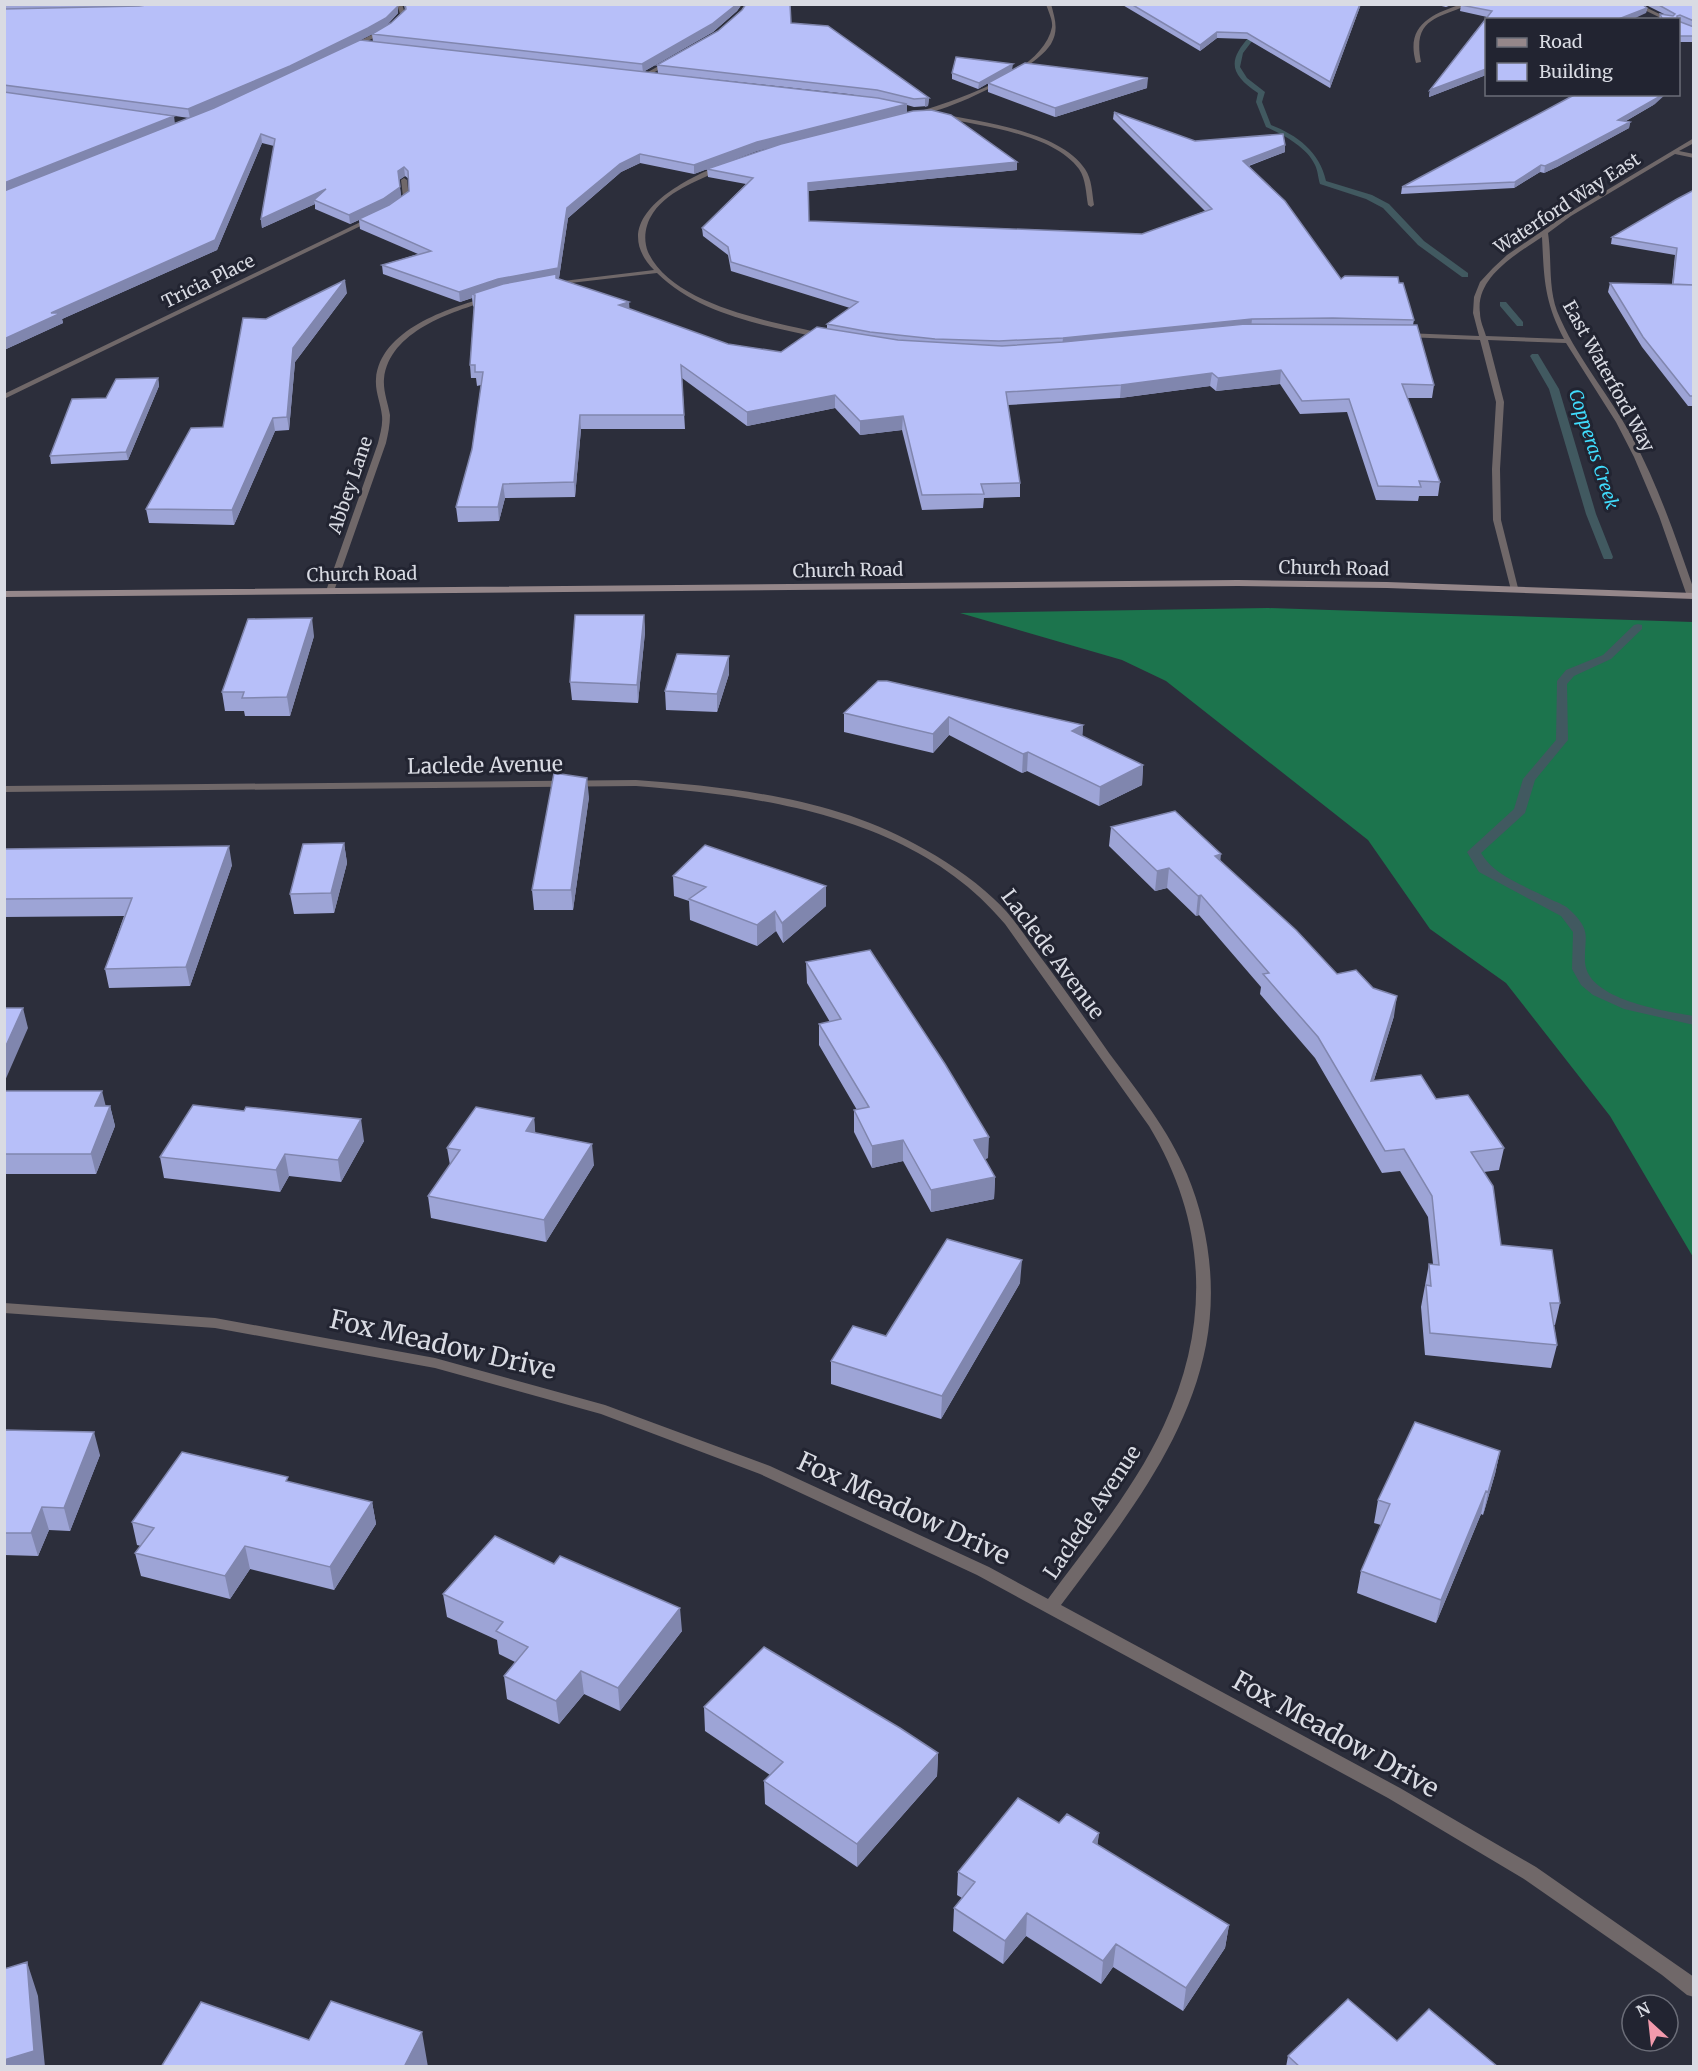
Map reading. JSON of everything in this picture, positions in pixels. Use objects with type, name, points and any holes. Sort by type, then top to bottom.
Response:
[{"type":"main road","name":"Church Road","points":[[4,594],[1226,583],[1514,588],[1693,596]]},
{"type":"street","points":[[339,54],[398,22],[403,14],[399,4]]},
{"type":"street","points":[[903,118],[972,95],[1002,80],[1038,56],[1055,33],[1056,21],[1048,4]]},
{"type":"street","points":[[1418,62],[1414,38],[1421,26],[1440,14],[1469,4]]},
{"type":"street","points":[[1634,4],[1666,18]]},
{"type":"street","points":[[358,44],[370,45]]},
{"type":"street","points":[[644,76],[681,56]]},
{"type":"street","points":[[633,75],[655,77]]},
{"type":"street","points":[[912,109],[1023,136],[1061,151],[1083,170],[1091,205]]},
{"type":"street","name":"Waterford Way East","points":[[1514,588],[1497,520],[1496,469],[1500,402],[1474,304],[1478,288],[1494,268],[1590,201],[1694,140]]},
{"type":"street","points":[[1673,152],[1694,156]]},
{"type":"street","points":[[729,164],[684,183],[664,196],[647,213],[640,234],[645,255],[670,282],[714,305],[773,325],[835,338]]},
{"type":"street","points":[[387,211],[406,198],[404,180]]},
{"type":"street","name":"Tricia Place","points":[[4,397],[377,216]]},
{"type":"street","name":"East Waterford Way","points":[[1545,234],[1549,290],[1554,310],[1569,341],[1611,405],[1630,440],[1664,517],[1693,596]]},
{"type":"street","points":[[542,286],[658,271]]},
{"type":"street","name":"Abbey Lane","points":[[330,591],[387,423],[379,378],[388,354],[417,327],[448,312],[497,296]]},
{"type":"street","points":[[1393,334],[1569,341]]},
{"type":"street","name":"Laclede Avenue","points":[[4,789],[636,783],[686,785],[737,791],[780,800],[860,823],[934,860],[962,878],[989,900],[1017,932],[1162,1135],[1191,1197],[1199,1238],[1204,1303],[1195,1360],[1181,1407],[1140,1483],[1050,1608]]},
{"type":"street","name":"Fox Meadow Drive","points":[[4,1308],[215,1323],[435,1363],[605,1410],[765,1470],[983,1571],[1394,1793],[1521,1867],[1669,1969],[1694,1989]]},
{"type":"green space","points":[[1268,608],[1693,622],[1693,1257],[1610,1116],[1506,983],[1430,929],[1368,840],[1166,681],[1122,660],[960,613]]},
{"type":"building","points":[[154,4],[397,4],[398,6],[386,18],[368,28],[290,66],[188,109],[4,85],[4,9]]},
{"type":"building","points":[[405,4],[737,4],[712,24],[642,64],[372,34],[391,23],[406,9]]},
{"type":"building","points":[[746,4],[790,4],[791,23],[828,26],[929,98],[914,99],[877,90],[657,65],[718,31]]},
{"type":"building","points":[[1131,4],[1360,4],[1330,82],[1247,33],[1217,32],[1200,45]]},
{"type":"building","points":[[1642,4],[1647,8],[1621,18],[1487,18],[1492,11],[1461,5]]},
{"type":"building","points":[[1657,4],[1694,4],[1694,21],[1680,15],[1677,18],[1662,18],[1660,14],[1673,16],[1675,14]]},
{"type":"building","points":[[1485,20],[1485,69],[1430,90]]},
{"type":"building","points":[[1680,22],[1694,27],[1694,36],[1680,36]]},
{"type":"building","points":[[360,40],[878,98],[907,104],[757,142],[694,165],[640,154],[620,164],[567,208],[558,268],[498,279],[459,292],[382,265],[431,251],[359,219],[389,205],[409,191],[408,171],[404,167],[398,171],[400,187],[383,199],[349,215],[314,200],[326,189],[261,219],[275,139],[261,134],[215,240],[51,313],[61,313],[4,339],[4,191],[214,108]]},
{"type":"building","points":[[956,57],[1013,64],[979,83],[952,73]]},
{"type":"building","points":[[1025,63],[1148,78],[1055,108],[988,83]]},
{"type":"building","points":[[4,92],[174,116],[4,183]]},
{"type":"building","points":[[1572,96],[1659,96],[1618,120],[1630,122],[1558,160],[1545,166],[1541,165],[1515,182],[1402,187]]},
{"type":"building","points":[[931,110],[951,115],[1017,162],[808,183],[809,221],[1142,234],[1212,209],[1114,112],[1195,141],[1283,134],[1285,145],[1243,161],[1285,201],[1341,279],[1345,276],[1398,277],[1399,283],[1403,283],[1414,320],[1252,319],[1063,338],[999,341],[935,339],[870,332],[827,324],[858,302],[731,262],[728,247],[702,228],[753,178],[707,169],[781,144],[913,111]]},
{"type":"building","points":[[1694,190],[1694,285],[1673,284],[1677,248],[1612,237]]},
{"type":"building","points":[[556,274],[556,278],[629,302],[619,305],[728,344],[781,352],[817,327],[898,340],[1002,346],[1245,324],[1417,325],[1434,385],[1402,384],[1440,482],[1419,481],[1421,487],[1378,486],[1349,399],[1302,401],[1281,370],[1218,378],[1212,373],[1121,385],[1006,392],[1020,483],[981,484],[984,494],[922,495],[903,416],[860,421],[835,395],[747,412],[681,365],[684,415],[580,415],[574,482],[503,484],[498,507],[456,507],[472,449],[483,372],[475,372],[475,365],[470,365],[475,295],[472,294],[503,284]]},
{"type":"building","points":[[345,280],[293,348],[287,417],[273,418],[232,510],[146,509],[191,428],[223,427],[243,318],[266,319]]},
{"type":"building","points":[[1610,283],[1694,285],[1694,396],[1690,396],[1643,337]]},
{"type":"building","points":[[158,378],[126,452],[50,456],[72,399],[106,398],[116,379]]},
{"type":"building","points":[[575,615],[644,615],[637,685],[570,682]]},
{"type":"building","points":[[312,618],[287,697],[242,698],[244,692],[222,692],[248,619]]},
{"type":"building","points":[[677,654],[729,656],[717,694],[665,691]]},
{"type":"building","points":[[878,681],[887,681],[1083,725],[1072,731],[1143,765],[1100,787],[1028,752],[1023,754],[949,717],[933,734],[844,713]]},
{"type":"building","points":[[554,773],[587,778],[571,890],[532,890]]},
{"type":"building","points":[[1175,811],[1221,854],[1215,856],[1296,930],[1337,974],[1356,970],[1373,988],[1397,996],[1371,1081],[1421,1075],[1436,1099],[1468,1095],[1504,1148],[1471,1152],[1493,1186],[1501,1245],[1552,1250],[1560,1303],[1550,1303],[1557,1345],[1430,1333],[1426,1285],[1431,1286],[1429,1264],[1439,1265],[1432,1196],[1404,1149],[1385,1151],[1318,1037],[1263,974],[1269,973],[1201,895],[1198,896],[1169,868],[1157,871],[1111,827]]},
{"type":"building","points":[[344,843],[331,893],[290,894],[303,844]]},
{"type":"building","points":[[705,845],[826,886],[782,923],[775,911],[757,925],[689,899],[706,887],[673,876]]},
{"type":"building","points":[[229,846],[186,967],[105,969],[132,898],[4,899],[4,849]]},
{"type":"building","points":[[870,950],[945,1064],[989,1137],[974,1140],[995,1177],[931,1190],[903,1140],[872,1146],[854,1110],[869,1107],[819,1024],[841,1019],[806,962]]},
{"type":"building","points":[[4,1008],[23,1008],[4,1050]]},
{"type":"building","points":[[4,1091],[102,1091],[95,1106],[110,1106],[91,1154],[4,1154]]},
{"type":"building","points":[[193,1105],[244,1111],[246,1107],[361,1119],[338,1160],[285,1154],[276,1170],[160,1157]]},
{"type":"building","points":[[476,1107],[534,1118],[526,1131],[592,1144],[544,1220],[428,1196],[460,1150],[447,1148]]},
{"type":"building","points":[[947,1239],[1022,1260],[942,1396],[831,1361],[853,1326],[886,1336]]},
{"type":"building","points":[[1415,1422],[1500,1451],[1488,1492],[1486,1491],[1441,1600],[1361,1571],[1390,1504],[1378,1500]]},
{"type":"building","points":[[4,1430],[94,1432],[64,1508],[42,1507],[31,1533],[4,1533]]},
{"type":"building","points":[[182,1452],[288,1477],[286,1481],[372,1502],[330,1567],[245,1546],[225,1576],[135,1553],[154,1528],[132,1522]]},
{"type":"building","points":[[495,1536],[554,1564],[560,1556],[680,1608],[618,1688],[581,1671],[556,1701],[504,1676],[528,1647],[496,1631],[503,1622],[443,1594]]},
{"type":"building","points":[[764,1647],[938,1753],[857,1844],[764,1781],[783,1762],[704,1707]]},
{"type":"building","points":[[1018,1798],[1059,1823],[1067,1814],[1099,1833],[1093,1842],[1229,1925],[1186,1988],[1116,1944],[1103,1961],[1027,1913],[1005,1941],[954,1908],[975,1882],[958,1872]]},
{"type":"building","points":[[27,1962],[34,2051],[4,2060],[4,1969]]},
{"type":"building","points":[[1348,1999],[1397,2041],[1429,2009],[1498,2067],[1300,2067],[1288,2056]]},
{"type":"building","points":[[331,2001],[422,2032],[404,2067],[161,2067],[201,2002],[309,2040]]},
{"type":"waterway","name":"Copperas Creek","points":[[1268,4],[1266,10],[1249,20],[1253,36],[1239,53],[1237,61],[1240,74],[1262,92],[1259,102],[1268,126],[1288,136],[1309,152],[1319,165],[1323,182],[1369,197],[1386,206],[1421,243],[1465,275]]},
{"type":"waterway","name":"Copperas Creek","points":[[1503,304],[1520,324]]},
{"type":"waterway","name":"Copperas Creek","points":[[1535,356],[1554,389],[1591,514],[1608,557]]},
{"type":"waterway","name":"Copperas Creek","points":[[1638,627],[1607,657],[1570,673],[1561,684],[1562,740],[1529,779],[1520,810],[1474,852],[1484,869],[1566,913],[1580,932],[1579,969],[1586,982],[1598,992],[1629,1006],[1694,1021]]}]
